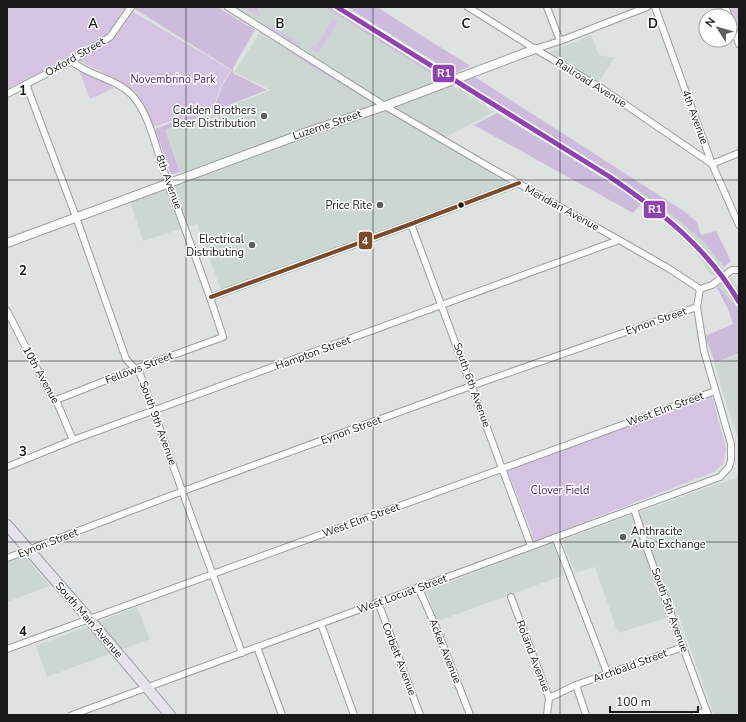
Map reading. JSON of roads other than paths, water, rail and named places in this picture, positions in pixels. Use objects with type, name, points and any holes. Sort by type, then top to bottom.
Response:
[{"type":"main road","name":"South Main Avenue","points":[[7,525],[170,715]]},
{"type":"street","name":"Oxford Street","points":[[7,94],[71,61],[110,37],[131,7]]},
{"type":"street","name":"Meridian Avenue","points":[[228,7],[385,106],[668,268],[700,289]]},
{"type":"street","name":"Railroad Avenue","points":[[468,7],[535,49],[602,88],[712,164]]},
{"type":"street","points":[[547,7],[560,41]]},
{"type":"street","name":"Luzerne Street","points":[[7,243],[310,131],[385,106],[647,7]]},
{"type":"street","name":"4th Avenue","points":[[655,7],[712,164],[739,225]]},
{"type":"street","name":"8th Avenue","points":[[71,61],[79,68],[118,85],[132,96],[145,116],[211,297],[224,337]]},
{"type":"street","name":"South 9th Avenue","points":[[26,84],[76,217],[126,359],[140,374],[242,653]]},
{"type":"street","points":[[712,164],[739,153]]},
{"type":"street","points":[[211,297],[519,183]]},
{"type":"street","name":"South 6th Avenue","points":[[411,224],[531,546]]},
{"type":"street","name":"Hampton Street","points":[[7,467],[73,440],[153,412],[619,240]]},
{"type":"street","points":[[715,391],[704,351],[697,307],[700,289],[712,284],[732,270],[739,270]]},
{"type":"street","name":"Eynon Street","points":[[7,558],[183,491],[471,386],[697,307]]},
{"type":"street","name":"10th Avenue","points":[[7,311],[50,394],[56,400],[73,440]]},
{"type":"street","name":"Fellows Street","points":[[56,400],[135,369],[224,337]]},
{"type":"street","name":"West Locust Street","points":[[72,715],[720,477],[729,467],[731,460],[730,444],[715,391]]},
{"type":"street","name":"West Elm Street","points":[[7,650],[715,391]]},
{"type":"street","name":"South 5th Avenue","points":[[634,509],[647,549],[708,713]]},
{"type":"street","points":[[555,537],[608,674]]},
{"type":"street","name":"Acker Avenue","points":[[418,587],[435,625],[470,715]]},
{"type":"street","name":"Roland Avenue","points":[[511,597],[549,698],[547,715]]},
{"type":"street","name":"Corbett Avenue","points":[[378,602],[420,715]]},
{"type":"street","points":[[321,624],[354,715]]},
{"type":"street","points":[[257,647],[282,715]]},
{"type":"street","name":"Archbald Street","points":[[549,698],[576,685],[683,647]]},
{"type":"street","points":[[576,685],[586,715]]},
{"type":"street","points":[[695,715],[708,713]]},
{"type":"place","name":"Cadden Brothers Beer Distribution","points":[[264,116]]},
{"type":"place","name":"Price Rite","points":[[380,205]]},
{"type":"place","name":"Electrical Distributing","points":[[252,245]]},
{"type":"place","name":"Anthracite Auto Exchange","points":[[623,537]]},
{"type":"park label","name":"Novembrino Park","points":[[173,79]]},
{"type":"park label","name":"Clover Field","points":[[560,490]]}]
